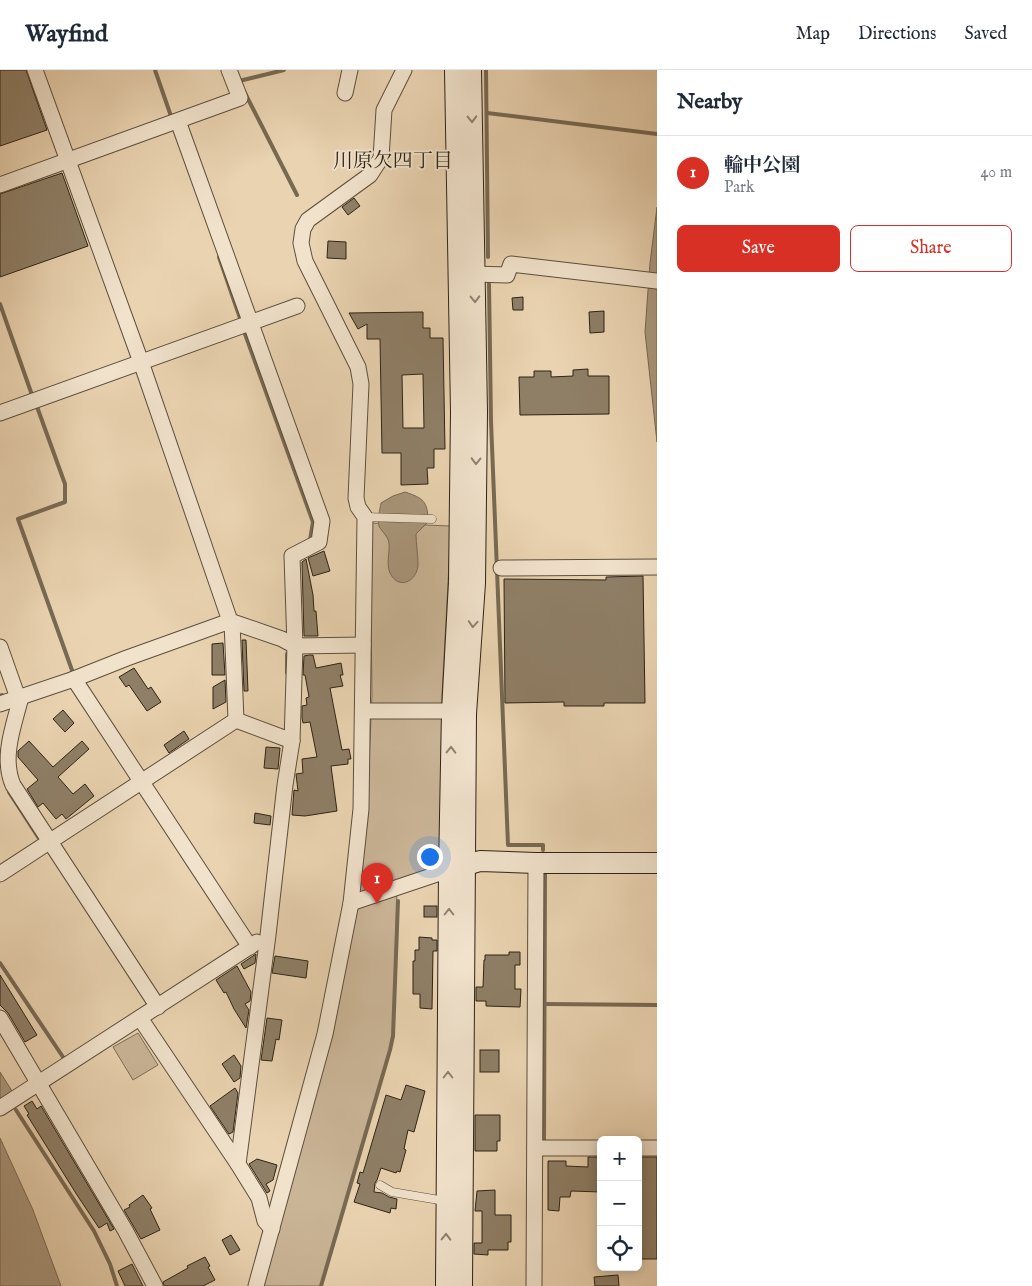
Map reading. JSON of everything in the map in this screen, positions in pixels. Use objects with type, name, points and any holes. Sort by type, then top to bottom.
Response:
[{"type":"street","points":[[35,70],[141,362],[231,621],[236,720]]},
{"type":"street","points":[[0,185],[240,98],[229,70]]},
{"type":"street","points":[[345,93],[350,70]]},
{"type":"street","points":[[256,1286],[325,1034],[350,904],[361,808],[364,710],[363,646],[370,517],[358,507],[356,498],[361,406],[360,384],[358,367],[305,261],[302,236],[303,229],[308,220],[370,175],[378,164],[381,158],[384,110],[404,70]]},
{"type":"street","points":[[455,70],[461,412],[459,582],[452,711],[462,1286]]},
{"type":"street","points":[[446,1286],[456,868],[475,583],[477,412],[471,70]]},
{"type":"street","points":[[178,121],[322,521],[319,542],[292,556],[295,646],[292,741],[238,1164]]},
{"type":"street","points":[[474,274],[507,275],[512,264],[652,280]]},
{"type":"street","points":[[0,413],[297,306]]},
{"type":"street","points":[[501,568],[657,567]]},
{"type":"street","points":[[0,704],[231,621],[282,639],[295,646],[363,646]]},
{"type":"street","points":[[0,647],[20,697],[8,753],[10,777],[49,842],[158,1007]]},
{"type":"street","points":[[74,679],[250,947]]},
{"type":"street","points":[[364,710],[452,711]]},
{"type":"street","points":[[236,720],[292,741]]},
{"type":"street","points":[[0,874],[236,720]]},
{"type":"street","points":[[350,904],[480,861],[536,863],[657,862]]},
{"type":"street","points":[[534,1286],[536,863]]},
{"type":"street","points":[[0,1108],[268,935]]},
{"type":"street","points":[[0,1018],[40,1083],[125,1230],[155,1286]]},
{"type":"street","points":[[140,1018],[238,1164],[259,1198],[265,1221],[272,1229]]},
{"type":"street","points":[[535,1148],[597,1148]]},
{"type":"street","points":[[642,1148],[657,1148]]},
{"type":"lane","points":[[370,517],[432,520]]},
{"type":"lane","points":[[380,1185],[392,1192],[447,1201]]},
{"type":"shaded area","points":[[657,207],[657,442],[645,332],[650,263]]},
{"type":"shaded area","points":[[405,492],[423,501],[427,509],[428,522],[416,534],[417,571],[411,579],[403,583],[398,582],[390,573],[388,566],[389,543],[378,521],[381,503]]},
{"type":"shaded area","points":[[370,523],[451,526],[442,696],[440,879],[397,890],[393,1036],[321,1286],[262,1286],[329,1035],[367,810],[372,695]]},
{"type":"shaded area","points":[[138,1033],[158,1065],[133,1080],[113,1047]]},
{"type":"shaded area","points":[[0,1072],[12,1091],[0,1099]]},
{"type":"shaded area","points":[[0,1138],[33,1210],[61,1286],[0,1286]]},
{"type":"building","points":[[0,70],[26,70],[47,130],[0,146]]},
{"type":"building","points":[[62,173],[88,246],[0,277],[0,194]]},
{"type":"building","points":[[354,198],[360,206],[348,215],[342,207]]},
{"type":"building","points":[[328,241],[346,242],[346,259],[327,258]]},
{"type":"building","points":[[523,297],[523,310],[513,310],[512,298]]},
{"type":"building","points":[[604,311],[604,332],[590,333],[589,312]]},
{"type":"building","points":[[423,312],[423,328],[430,328],[430,338],[443,338],[445,449],[434,449],[434,468],[427,468],[428,484],[401,485],[401,453],[382,453],[380,339],[367,339],[367,324],[358,329],[349,313]],"holes":[[[423,374],[424,428],[403,428],[402,375]]]},
{"type":"building","points":[[588,369],[588,376],[609,376],[609,414],[520,415],[519,377],[534,377],[534,371],[551,371],[551,377],[573,376],[573,370]]},
{"type":"building","points":[[324,551],[330,571],[313,576],[308,558]]},
{"type":"building","points":[[306,559],[314,611],[316,611],[318,636],[304,636],[302,562]]},
{"type":"building","points":[[643,576],[645,703],[604,703],[604,706],[564,706],[564,702],[505,703],[504,579],[606,580],[606,577]]},
{"type":"building","points":[[242,640],[246,640],[248,691],[244,691]]},
{"type":"building","points":[[223,643],[225,675],[212,675],[212,644]]},
{"type":"building","points":[[313,655],[316,668],[341,663],[343,675],[340,675],[343,686],[330,688],[342,750],[349,749],[351,759],[348,759],[348,764],[331,766],[337,811],[305,816],[292,815],[294,790],[298,791],[296,774],[303,773],[302,759],[317,757],[310,722],[303,723],[302,718],[302,706],[307,705],[306,698],[309,697],[305,675],[303,675],[304,656]]},
{"type":"building","points":[[134,668],[148,689],[151,687],[161,702],[147,711],[129,685],[126,687],[119,677]]},
{"type":"building","points":[[225,680],[226,702],[213,709],[213,687]]},
{"type":"building","points":[[63,710],[74,723],[65,732],[53,719]]},
{"type":"building","points":[[184,731],[189,739],[169,753],[164,745]]},
{"type":"building","points":[[29,741],[53,767],[82,741],[89,749],[58,777],[73,794],[85,784],[94,796],[66,819],[62,814],[56,819],[43,803],[38,807],[27,789],[38,780],[18,757],[18,751]]},
{"type":"building","points":[[266,747],[280,748],[278,769],[264,768]]},
{"type":"building","points":[[255,813],[271,816],[270,825],[254,823]]},
{"type":"building","points":[[424,906],[437,906],[437,917],[424,917]]},
{"type":"building","points":[[419,937],[437,940],[437,951],[433,951],[432,1009],[420,1008],[420,994],[413,994],[413,961],[415,961],[415,950],[419,950]]},
{"type":"building","points":[[509,952],[520,952],[520,965],[515,965],[515,989],[521,989],[520,1007],[486,1006],[486,1001],[476,1001],[476,987],[483,987],[485,955],[509,955]]},
{"type":"building","points":[[256,954],[255,963],[244,969],[241,964]]},
{"type":"building","points":[[275,956],[308,961],[306,978],[272,973]]},
{"type":"building","points":[[237,966],[251,992],[250,1001],[245,1004],[249,1010],[246,1028],[226,992],[224,993],[216,980]]},
{"type":"building","points":[[0,975],[37,1035],[25,1042],[8,1013],[0,1005]]},
{"type":"building","points":[[267,1018],[282,1020],[279,1040],[276,1039],[272,1061],[261,1060]]},
{"type":"building","points":[[480,1050],[499,1050],[499,1072],[480,1072]]},
{"type":"building","points":[[234,1055],[241,1066],[240,1078],[234,1082],[222,1064]]},
{"type":"building","points":[[406,1085],[425,1091],[414,1132],[408,1130],[404,1149],[406,1150],[400,1172],[397,1171],[396,1173],[381,1168],[375,1183],[374,1192],[397,1199],[396,1209],[391,1208],[390,1213],[354,1202],[360,1184],[357,1183],[360,1172],[363,1173],[386,1095],[401,1100]]},
{"type":"building","points":[[235,1088],[238,1093],[233,1132],[229,1134],[210,1106]]},
{"type":"building","points":[[32,1101],[37,1109],[41,1106],[114,1229],[110,1231],[107,1223],[99,1228],[77,1195],[27,1115],[29,1114],[24,1106]]},
{"type":"building","points":[[475,1115],[500,1115],[500,1141],[497,1141],[497,1151],[475,1151]]},
{"type":"building","points":[[588,1157],[597,1157],[597,1192],[571,1191],[570,1197],[560,1197],[559,1211],[548,1210],[548,1161],[566,1161],[566,1166],[588,1167]]},
{"type":"building","points":[[642,1157],[657,1157],[657,1259],[642,1259]]},
{"type":"building","points":[[257,1159],[277,1165],[273,1180],[266,1184],[270,1191],[267,1193],[249,1164]]},
{"type":"building","points":[[495,1190],[495,1215],[511,1215],[511,1242],[508,1242],[508,1250],[488,1250],[488,1255],[474,1254],[474,1243],[482,1243],[482,1211],[475,1211],[477,1191]]},
{"type":"building","points":[[143,1195],[152,1208],[150,1209],[160,1230],[141,1239],[124,1210]]},
{"type":"building","points":[[231,1235],[240,1250],[230,1255],[222,1240]]},
{"type":"building","points":[[205,1257],[215,1280],[203,1286],[164,1286],[163,1282]]},
{"type":"building","points":[[132,1264],[143,1286],[125,1286],[118,1271]]},
{"type":"building","points":[[618,1275],[619,1286],[595,1286],[594,1277]]},
{"type":"waterway","points":[[155,70],[172,119]]},
{"type":"waterway","points":[[239,81],[284,70]]},
{"type":"waterway","points":[[486,70],[488,257]]},
{"type":"waterway","points":[[245,93],[297,195]]},
{"type":"waterway","points":[[487,113],[657,134]]},
{"type":"waterway","points":[[219,257],[240,318]]},
{"type":"waterway","points":[[489,284],[491,421],[508,845],[543,845],[543,850]]},
{"type":"waterway","points":[[0,304],[32,395]]},
{"type":"waterway","points":[[245,334],[313,522],[310,540]]},
{"type":"waterway","points":[[36,404],[65,484],[65,502],[18,519],[73,673],[69,674]]},
{"type":"waterway","points":[[287,654],[287,673]]},
{"type":"waterway","points":[[9,792],[40,840]]},
{"type":"waterway","points":[[544,1140],[545,873]]},
{"type":"waterway","points":[[321,1286],[393,1036],[398,901]]},
{"type":"waterway","points":[[0,963],[65,1060]]},
{"type":"waterway","points":[[545,1004],[657,1005]]},
{"type":"waterway","points":[[16,1110],[94,1231],[110,1264],[117,1286]]},
{"type":"place","name":"輪中公園","points":[[377,904]]},
{"type":"district","name":"川原欠四丁目","points":[[393,161]]}]
